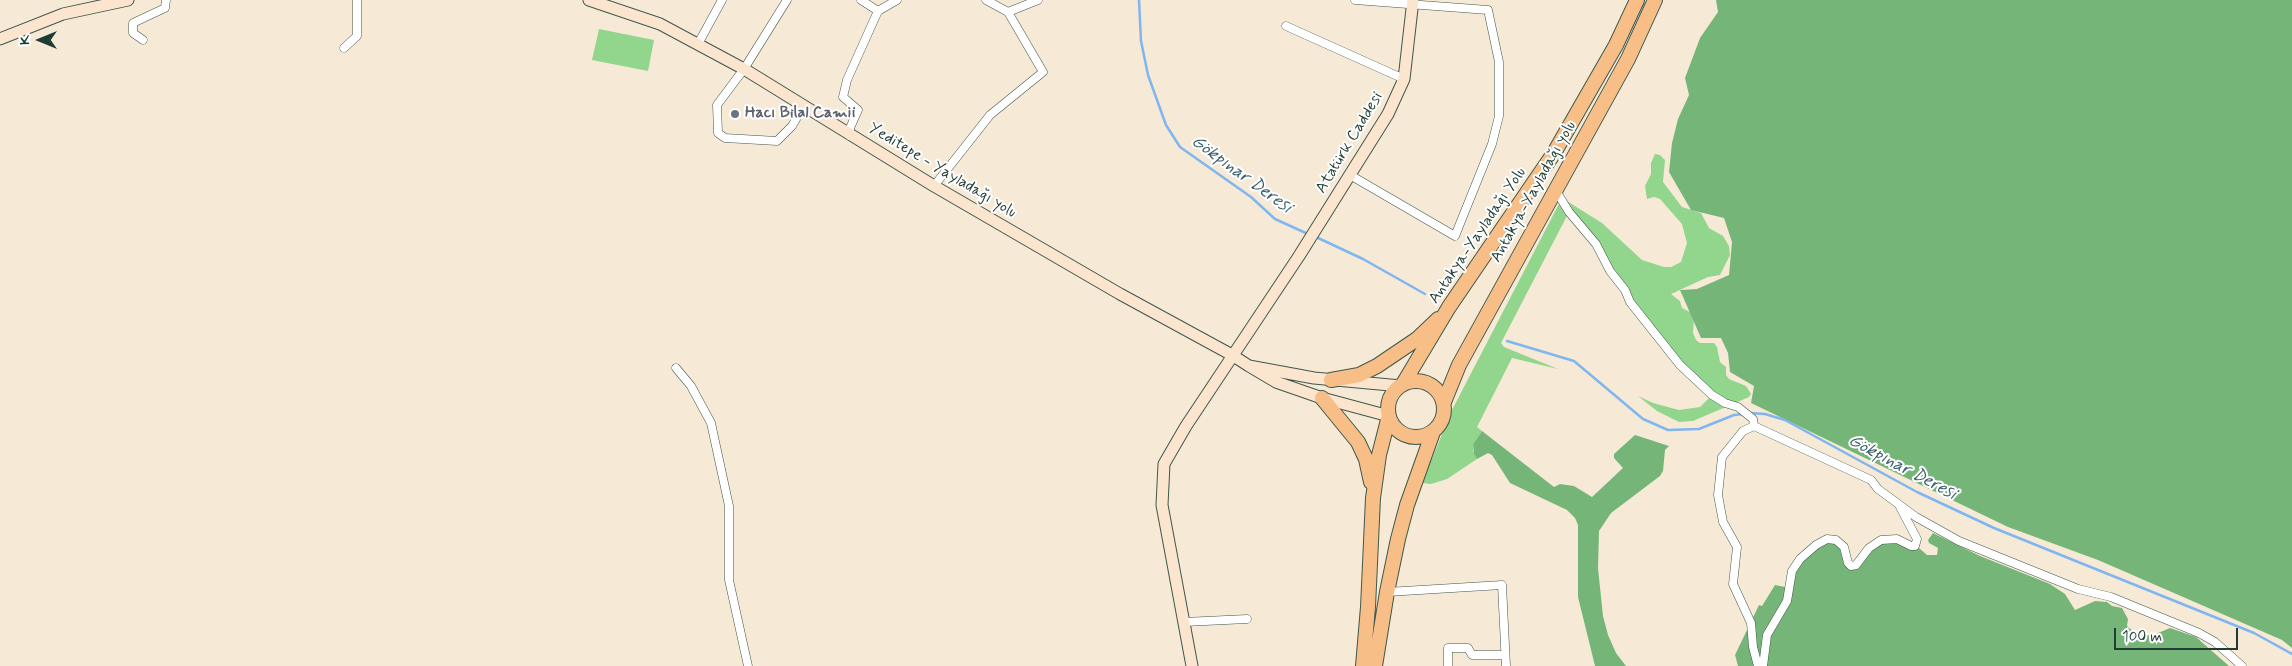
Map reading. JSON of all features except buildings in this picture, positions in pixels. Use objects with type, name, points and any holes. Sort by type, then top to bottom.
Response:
[{"type":"highway","name":"Antakya-Yayladağı Yolu","points":[[1402,385],[1449,308],[1554,153],[1616,45],[1637,0]]},
{"type":"highway","name":"Antakya-Yayladağı yolu","points":[[1444,402],[1459,365],[1628,59],[1655,0]]},
{"type":"highway","points":[[1331,380],[1359,375],[1377,366],[1417,339],[1449,308]]},
{"type":"highway","points":[[1363,666],[1368,607],[1372,498],[1379,455],[1389,416],[1389,403],[1392,396],[1402,385],[1419,381],[1435,388],[1444,402],[1443,419],[1433,432],[1407,504],[1387,592],[1375,666]]},
{"type":"highway","points":[[1322,398],[1358,442],[1369,471],[1372,498]]},
{"type":"highway","points":[[1389,416],[1394,426],[1405,435],[1419,438],[1433,432]]},
{"type":"main road","points":[[0,39],[63,14],[128,0]]},
{"type":"main road","name":"Yeditepe - Yayladağı yolu","points":[[589,0],[660,24],[698,44],[804,106],[934,186],[1120,294],[1232,355],[1276,382],[1322,398],[1389,416]]},
{"type":"main road","name":"Atatürk Caddesi","points":[[1192,666],[1162,505],[1164,464],[1186,426],[1299,256],[1388,114],[1404,79],[1413,2]]},
{"type":"main road","name":"Yeditepe - Yayladağı yolu","points":[[1249,366],[1331,380],[1402,385]]},
{"type":"street","points":[[143,40],[133,33],[133,23],[165,8],[166,0]]},
{"type":"street","points":[[344,48],[357,36],[357,0]]},
{"type":"street","points":[[698,44],[722,0]]},
{"type":"street","points":[[787,0],[744,70],[717,104],[718,133],[725,138],[777,141],[792,126],[804,106]]},
{"type":"street","points":[[861,0],[878,11]]},
{"type":"street","points":[[850,136],[850,128],[858,110],[843,97],[845,88],[858,52],[878,11],[897,0]]},
{"type":"street","points":[[934,186],[990,115],[1043,72],[1008,12],[986,0]]},
{"type":"street","points":[[1008,12],[1038,0]]},
{"type":"street","points":[[1350,175],[1455,236],[1492,144],[1500,116],[1500,62],[1488,10],[1413,2],[1355,0]]},
{"type":"street","points":[[1286,26],[1404,79]]},
{"type":"street","points":[[1555,189],[1569,212],[1596,244],[1610,271],[1625,290],[1630,302],[1680,365],[1712,395],[1725,403],[1738,407],[1754,422],[1872,480],[1878,489],[1925,523],[1983,551],[2078,589],[2107,595],[2199,633],[2214,642],[2242,666]]},
{"type":"street","points":[[676,368],[691,386],[711,423],[729,506],[729,580],[748,666]]},
{"type":"street","points":[[1754,422],[1743,431],[1722,457],[1718,495],[1723,522],[1737,547],[1733,584],[1751,623],[1753,647],[1758,666]]},
{"type":"street","points":[[1763,666],[1766,635],[1788,597],[1792,571],[1800,559],[1812,548],[1824,540],[1836,540],[1845,549],[1848,564],[1853,566],[1858,564],[1873,544],[1883,539],[1897,539],[1912,547],[1916,545],[1915,536],[1898,503]]},
{"type":"street","points":[[1387,592],[1502,585],[1506,666]]},
{"type":"street","points":[[1184,622],[1247,618]]},
{"type":"street","points":[[1448,666],[1448,648],[1468,648],[1472,655],[1505,655]]},
{"type":"green space","points":[[1716,0],[2292,0],[2292,648],[2282,640],[2098,560],[2008,527],[1751,403],[1754,386],[1730,372],[1728,353],[1721,338],[1701,338],[1680,290],[1697,289],[1729,275],[1732,242],[1724,218],[1691,210],[1669,172],[1672,143],[1678,119],[1689,95],[1685,78],[1700,38],[1718,12]]},
{"type":"green space","points":[[599,29],[654,40],[648,71],[592,60]]},
{"type":"green space","points":[[1655,154],[1660,155],[1665,160],[1663,182],[1682,207],[1701,213],[1709,228],[1723,236],[1729,246],[1730,255],[1720,275],[1708,277],[1671,294],[1680,301],[1682,308],[1690,312],[1694,318],[1693,333],[1696,340],[1700,343],[1714,343],[1717,347],[1720,362],[1726,367],[1726,375],[1729,379],[1746,386],[1751,394],[1749,397],[1693,421],[1679,422],[1657,411],[1638,396],[1653,403],[1679,410],[1700,407],[1712,395],[1688,373],[1569,212],[1501,343],[1504,347],[1558,369],[1512,358],[1477,427],[1482,431],[1473,444],[1473,451],[1477,459],[1447,479],[1431,484],[1422,483],[1452,410],[1562,198],[1602,223],[1642,260],[1664,267],[1671,267],[1681,262],[1687,243],[1682,224],[1660,199],[1654,197],[1647,199],[1645,186],[1651,174],[1651,163]]},
{"type":"green space","points":[[1482,431],[1554,487],[1560,484],[1574,486],[1592,497],[1623,468],[1614,458],[1614,454],[1635,435],[1669,446],[1665,450],[1663,471],[1660,476],[1611,513],[1599,531],[1598,568],[1603,616],[1608,635],[1616,653],[1626,666],[1595,666],[1578,597],[1578,525],[1575,518],[1567,510],[1510,483],[1492,455],[1488,453],[1477,459],[1474,454],[1473,444]]},
{"type":"green space","points":[[1933,533],[1980,556],[2050,584],[2065,594],[2075,610],[2095,601],[2107,602],[2112,606],[2122,608],[2128,619],[2127,626],[2140,637],[2170,628],[2196,637],[2229,666],[1738,666],[1735,655],[1759,605],[1762,606],[1775,585],[1790,588],[1791,574],[1819,542],[1836,540],[1850,565],[1885,538],[1919,548],[1927,555],[1937,555],[1938,548],[1929,543],[1928,540]]},
{"type":"waterway","name":"Gökpınar Deresi","points":[[1139,0],[1141,41],[1148,75],[1166,125],[1180,147],[1251,197],[1275,219],[1308,234]]},
{"type":"waterway","name":"Gökpınar Deresi","points":[[1316,237],[1363,259],[1425,294]]},
{"type":"waterway","name":"Gökpınar Deresi","points":[[1507,341],[1574,361],[1643,419],[1668,430],[1699,429],[1734,415],[1744,414]]},
{"type":"waterway","name":"Gökpınar Deresi","points":[[1749,413],[1765,414],[1785,420],[1917,492],[1994,528],[2254,633],[2292,654]]},
{"type":"place","name":"Hacı Bilal Camii","points":[[735,114]]}]
